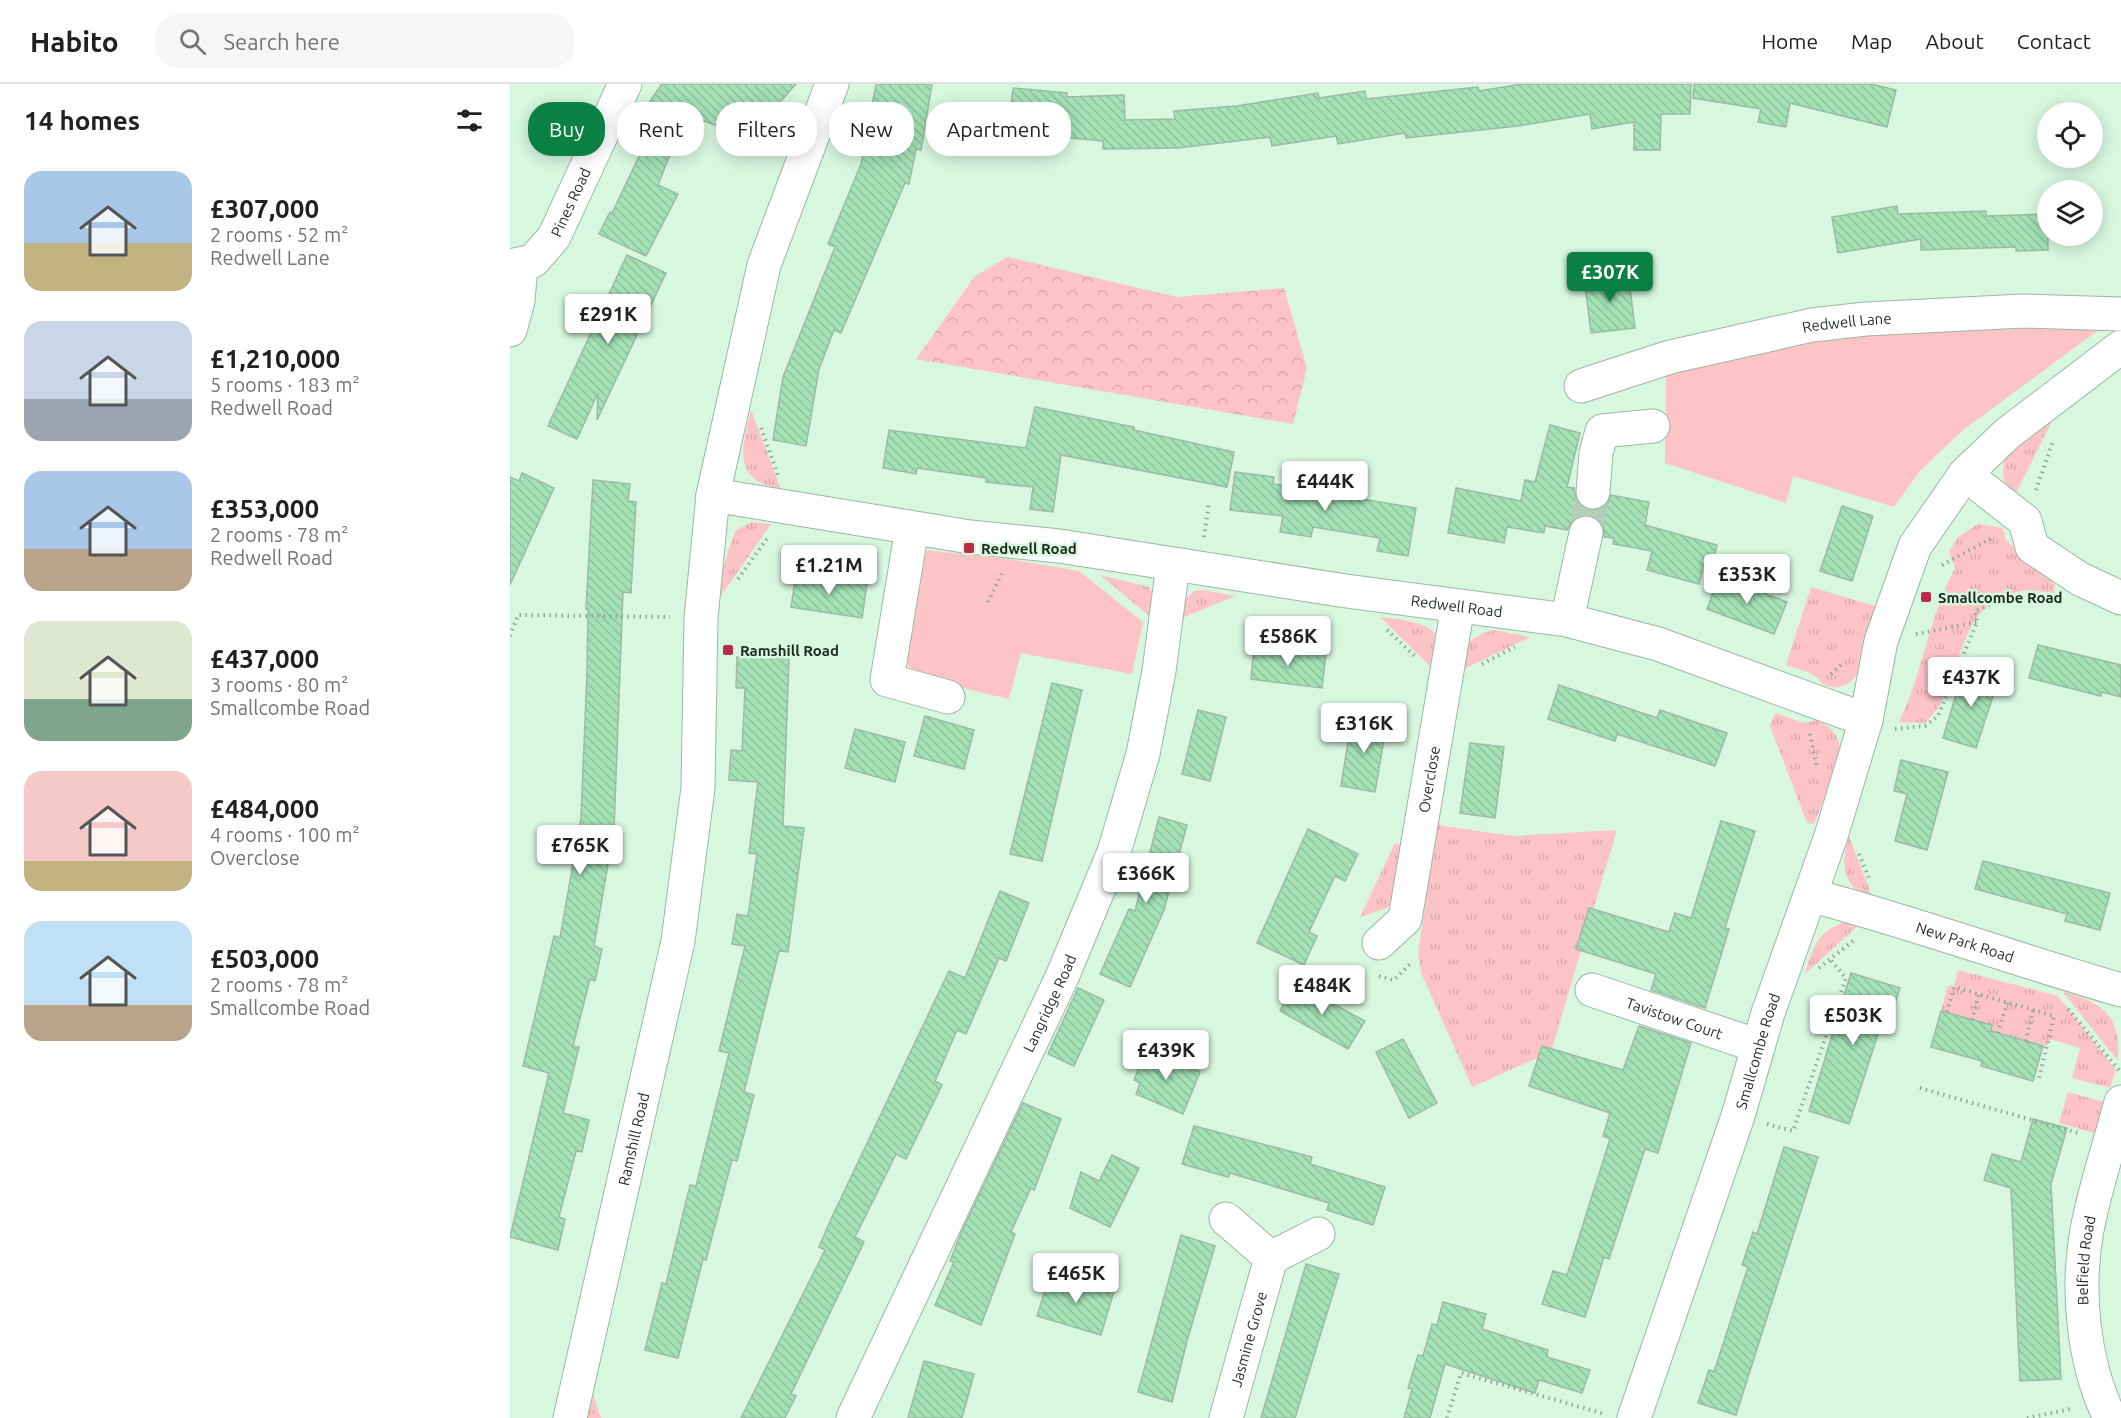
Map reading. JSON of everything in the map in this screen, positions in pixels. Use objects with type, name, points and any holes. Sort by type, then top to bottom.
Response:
[{"type":"street","name":"Pines Road","points":[[515,266],[533,261],[554,237],[625,84]]},
{"type":"street","name":"Ramshill Road","points":[[570,1418],[678,941],[698,788],[701,618],[713,495],[764,265],[832,84]]},
{"type":"street","points":[[510,330],[518,301],[515,266]]},
{"type":"street","name":"Redwell Lane","points":[[1581,387],[1670,357],[1812,325],[1887,318],[2023,311],[2121,314]]},
{"type":"street","name":"Smallcombe Road","points":[[1621,1416],[1738,1116],[1758,1046],[1831,836],[1866,720],[1881,641],[1915,546],[1965,474],[2008,433],[2121,347]]},
{"type":"street","points":[[1593,492],[1602,431],[1653,426]]},
{"type":"street","points":[[1965,474],[2025,521],[2032,547],[2080,579],[2121,598]]},
{"type":"street","name":"Redwell Road","points":[[713,495],[999,541],[1059,546],[1346,591],[1566,620],[1658,645],[1866,720]]},
{"type":"street","points":[[912,528],[887,680],[948,697]]},
{"type":"street","points":[[1566,620],[1586,533]]},
{"type":"street","name":"Langridge Road","points":[[853,1418],[1062,977],[1114,852],[1143,754],[1159,671],[1173,565]]},
{"type":"street","name":"Overclose","points":[[1379,943],[1405,919],[1458,606]]},
{"type":"street","name":"New Park Road","points":[[1810,895],[1886,915],[2032,965],[2121,990]]},
{"type":"street","name":"Tavistow Court","points":[[1592,990],[1758,1046]]},
{"type":"street","name":"Belfield Road","points":[[2095,1412],[2082,1292],[2087,1230],[2121,1102]]},
{"type":"street","points":[[1226,1219],[1271,1258],[1318,1234]]},
{"type":"street","name":"Jasmine Grove","points":[[1226,1418],[1271,1258]]},
{"type":"path","points":[[1346,591],[1444,683],[1566,620]]},
{"type":"path","points":[[1866,720],[1891,729],[1925,726],[1938,716],[1977,622],[1975,611],[2004,599],[2062,601]]},
{"type":"path","points":[[510,636],[518,615],[661,616]]},
{"type":"path","points":[[1803,699],[1868,640],[1881,641],[1977,622]]},
{"type":"path","points":[[1738,1116],[1793,1131],[1846,978],[1830,959]]},
{"type":"path","points":[[1947,1012],[1954,987],[2054,1016],[2039,1078]]},
{"type":"path","points":[[1972,1020],[1979,994]]},
{"type":"path","points":[[1998,1033],[2007,1003]]},
{"type":"path","points":[[2065,1005],[2121,1073]]},
{"type":"path","points":[[2026,1041],[2033,1010]]},
{"type":"path","points":[[1920,1088],[2111,1142]]},
{"type":"path","points":[[1447,1418],[1461,1373],[1621,1416]]},
{"type":"path","points":[[2027,1418],[2095,1412]]},
{"type":"green space","points":[[1008,257],[1177,297],[1284,288],[1307,368],[1293,424],[916,359],[975,276]]},
{"type":"green space","points":[[2025,327],[2100,329],[1963,430],[1920,471],[1894,507],[1793,476],[1786,503],[1665,463],[1666,373],[1854,333]]},
{"type":"green space","points":[[751,410],[781,489],[765,485],[747,470],[743,449]]},
{"type":"green space","points":[[2056,413],[2014,497],[2004,479],[2005,458]]},
{"type":"green space","points":[[752,522],[771,524],[718,600],[722,571],[735,531]]},
{"type":"green space","points":[[1978,524],[2003,528],[2006,540],[2055,585],[2054,593],[2021,591],[1998,599],[1982,612],[1962,647],[1939,706],[1925,723],[1899,722],[1914,684],[1939,605],[1955,568],[1949,552],[1958,537]]},
{"type":"green space","points":[[916,549],[1009,559],[1079,571],[1143,622],[1132,674],[1021,653],[1009,699],[917,677],[898,651]]},
{"type":"green space","points":[[1100,575],[1149,587],[1153,594],[1154,620]]},
{"type":"green space","points":[[1811,587],[1879,607],[1861,670],[1853,680],[1843,686],[1831,687],[1822,684],[1812,674],[1786,665]]},
{"type":"green space","points":[[1203,590],[1235,596],[1177,620],[1180,604],[1194,591]]},
{"type":"green space","points":[[1380,617],[1417,623],[1433,632],[1441,648],[1436,672]]},
{"type":"green space","points":[[1494,630],[1530,637],[1458,672],[1468,644],[1478,636]]},
{"type":"green space","points":[[1775,713],[1805,723],[1816,720],[1831,729],[1839,742],[1841,754],[1814,824],[1807,823],[1770,726]]},
{"type":"green space","points":[[1437,825],[1513,836],[1617,830],[1551,1052],[1472,1087],[1422,975],[1418,955]]},
{"type":"green space","points":[[1849,836],[1873,899],[1863,895],[1849,882],[1844,865]]},
{"type":"green space","points":[[1395,843],[1403,847],[1396,901],[1387,908],[1360,917]]},
{"type":"green space","points":[[1848,921],[1862,922],[1805,974],[1818,940],[1830,929]]},
{"type":"green space","points":[[1958,970],[2058,996],[2116,1070],[2110,1088],[2072,1078],[2080,1048],[2050,1039],[2047,1046],[1991,1031],[1991,1025],[1941,1011],[1948,985],[1954,987]]},
{"type":"green space","points":[[2063,992],[2088,1000],[2106,1012],[2116,1031],[2118,1061]]},
{"type":"green space","points":[[2068,1092],[2107,1103],[2098,1134],[2059,1123]]},
{"type":"green space","points":[[593,1394],[601,1418],[587,1418]]},
{"type":"building","points":[[662,84],[796,84],[780,102],[716,102],[716,126],[704,121],[704,102],[650,102]]},
{"type":"building","points":[[876,84],[932,84],[929,102],[926,102],[926,120],[921,150],[916,149],[909,184],[905,183],[841,333],[834,330],[819,369],[806,446],[773,440],[783,377],[835,247],[828,244],[862,156],[914,156],[914,102],[873,102]]},
{"type":"building","points":[[1522,84],[1691,84],[1690,114],[1661,114],[1660,150],[1634,150],[1634,122],[1592,129],[1590,114],[1518,126],[1406,138],[1405,133],[1338,144],[1336,136],[1272,146],[1270,137],[1178,148],[1103,149],[1103,141],[1071,138],[1071,102],[1011,102],[1013,88],[1067,93],[1067,97],[1124,95],[1125,120],[1175,119],[1174,111],[1237,106],[1318,93],[1319,98],[1365,91],[1366,99],[1478,87],[1479,91]]},
{"type":"building","points":[[1694,84],[1871,84],[1896,90],[1887,127],[1790,103],[1786,127],[1758,122],[1761,109],[1693,98]]},
{"type":"building","points":[[639,156],[669,156],[658,185],[678,194],[646,256],[599,234],[610,212],[612,213]]},
{"type":"building","points":[[1897,206],[1898,214],[1986,211],[1986,216],[2037,214],[2037,246],[2048,246],[2048,250],[2016,251],[2016,247],[1921,250],[1921,239],[1838,253],[1832,217]]},
{"type":"building","points":[[627,255],[666,273],[597,420],[598,393],[577,439],[548,426]]},
{"type":"building","points":[[1628,272],[1635,328],[1591,333],[1584,277]]},
{"type":"building","points":[[1035,407],[1134,427],[1134,430],[1234,452],[1227,487],[1061,455],[1053,512],[1030,509],[1033,487],[986,482],[986,478],[917,468],[916,474],[883,468],[889,430],[1026,448]]},
{"type":"building","points":[[1550,425],[1580,433],[1567,487],[1574,488],[1576,500],[1582,507],[1591,511],[1601,509],[1608,503],[1611,495],[1649,502],[1645,525],[1717,545],[1713,562],[1705,561],[1699,584],[1647,570],[1652,551],[1613,544],[1614,538],[1604,537],[1604,527],[1599,520],[1589,515],[1581,515],[1573,520],[1567,530],[1545,526],[1544,533],[1507,527],[1504,543],[1448,533],[1456,488],[1521,501],[1525,480],[1535,482]]},
{"type":"building","points":[[1235,472],[1274,477],[1273,484],[1416,508],[1408,556],[1377,551],[1380,538],[1313,527],[1311,537],[1280,532],[1283,516],[1230,510]]},
{"type":"building","points":[[522,473],[554,488],[510,585],[510,477],[519,481]]},
{"type":"building","points":[[593,480],[630,484],[628,501],[636,502],[631,593],[623,592],[614,829],[594,946],[602,949],[595,981],[590,979],[573,1046],[579,1047],[563,1113],[589,1120],[582,1152],[576,1151],[559,1217],[565,1219],[558,1250],[510,1237],[549,1073],[523,1066],[554,936],[560,938],[581,818],[587,673],[588,609],[586,609]]},
{"type":"building","points":[[1842,506],[1873,516],[1852,581],[1820,571]]},
{"type":"building","points":[[796,574],[867,584],[862,618],[791,607]]},
{"type":"building","points":[[1719,576],[1787,602],[1774,634],[1707,609]]},
{"type":"building","points":[[2038,645],[2121,665],[2121,697],[2102,692],[2101,696],[2029,678]]},
{"type":"building","points":[[1254,646],[1326,654],[1322,688],[1251,679]]},
{"type":"building","points":[[737,657],[789,658],[783,826],[804,828],[788,952],[779,951],[744,1092],[754,1095],[737,1161],[732,1160],[706,1260],[703,1259],[678,1358],[645,1350],[662,1283],[666,1284],[690,1185],[696,1186],[729,1053],[719,1051],[745,946],[732,944],[737,914],[748,916],[757,854],[749,853],[758,782],[729,780],[731,750],[742,751],[745,688],[736,688]]},
{"type":"building","points":[[1964,668],[1999,678],[1976,748],[1943,738]]},
{"type":"building","points":[[1052,683],[1082,690],[1042,861],[1010,854]]},
{"type":"building","points":[[1559,685],[1657,718],[1660,710],[1727,733],[1715,766],[1617,734],[1615,741],[1548,719]]},
{"type":"building","points":[[1198,710],[1226,717],[1210,781],[1182,774]]},
{"type":"building","points":[[925,716],[974,730],[964,769],[914,756]]},
{"type":"building","points":[[1352,717],[1387,722],[1375,792],[1341,786]]},
{"type":"building","points":[[855,729],[905,742],[895,782],[845,768]]},
{"type":"building","points":[[1470,743],[1504,747],[1495,818],[1460,813]]},
{"type":"building","points":[[1901,760],[1948,772],[1927,850],[1895,841],[1907,794],[1894,791]]},
{"type":"building","points":[[1159,817],[1187,825],[1164,910],[1130,987],[1100,974],[1129,909],[1135,911]]},
{"type":"building","points":[[1721,821],[1755,831],[1725,928],[1729,929],[1705,1008],[1651,990],[1656,974],[1576,949],[1589,908],[1669,932],[1675,913],[1691,918]]},
{"type":"building","points":[[1308,829],[1358,854],[1345,881],[1335,876],[1309,932],[1317,936],[1304,965],[1257,943]]},
{"type":"building","points":[[1983,861],[2110,893],[2100,930],[2065,921],[2067,914],[1975,889]]},
{"type":"building","points":[[1000,891],[1029,903],[1006,961],[999,958],[966,1034],[957,1030],[935,1081],[942,1085],[906,1159],[896,1154],[855,1237],[864,1242],[791,1394],[796,1396],[785,1418],[741,1418],[825,1250],[819,1247],[832,1217],[949,971],[965,978]]},
{"type":"building","points":[[1851,973],[1900,988],[1887,1030],[1880,1028],[1849,1124],[1809,1111]]},
{"type":"building","points":[[1294,983],[1365,1021],[1348,1049],[1280,1011]]},
{"type":"building","points":[[1078,988],[1104,1000],[1074,1066],[1048,1054]]},
{"type":"building","points":[[1941,1011],[1992,1025],[1991,1031],[2043,1046],[2033,1081],[1981,1066],[1982,1061],[1931,1047]]},
{"type":"building","points":[[1639,1026],[1691,1043],[1658,1153],[1645,1149],[1609,1259],[1604,1257],[1585,1317],[1542,1304],[1553,1271],[1567,1275],[1610,1139],[1603,1136],[1610,1113],[1529,1086],[1542,1046],[1623,1070]]},
{"type":"building","points":[[1403,1039],[1437,1103],[1409,1118],[1376,1052]]},
{"type":"building","points":[[1146,1049],[1200,1072],[1183,1114],[1136,1094],[1140,1083],[1134,1080]]},
{"type":"building","points":[[1023,1103],[1061,1119],[1034,1190],[1031,1188],[1011,1232],[1015,1234],[981,1325],[935,1305],[954,1262],[950,1261],[962,1231]]},
{"type":"building","points":[[2033,1119],[2067,1128],[2051,1184],[2061,1379],[2020,1381],[2011,1188],[1984,1180],[1992,1154],[2021,1162]]},
{"type":"building","points":[[1194,1126],[1312,1157],[1310,1164],[1385,1187],[1373,1225],[1327,1210],[1329,1203],[1230,1173],[1228,1177],[1182,1164]]},
{"type":"building","points":[[1784,1147],[1818,1157],[1736,1415],[1698,1403],[1709,1370],[1714,1372],[1748,1267],[1742,1265],[1753,1232],[1757,1234]]},
{"type":"building","points":[[1112,1155],[1139,1168],[1110,1227],[1070,1208],[1081,1172],[1099,1181]]},
{"type":"building","points":[[1181,1235],[1215,1246],[1172,1402],[1138,1392]]},
{"type":"building","points":[[1306,1264],[1339,1274],[1295,1418],[1261,1418]]},
{"type":"building","points":[[1050,1275],[1060,1275],[1114,1291],[1101,1335],[1037,1316]]},
{"type":"building","points":[[1443,1302],[1486,1314],[1482,1329],[1548,1350],[1547,1357],[1590,1370],[1582,1393],[1539,1380],[1535,1393],[1445,1364],[1430,1418],[1404,1418],[1412,1389],[1408,1388],[1418,1355],[1423,1356],[1432,1324],[1437,1325]]},
{"type":"building","points":[[924,1361],[974,1374],[962,1418],[908,1418]]},
{"type":"tunnel","points":[[1586,533],[1593,492]]},
{"type":"place","name":"Redwell Road","points":[[969,548]]},
{"type":"place","name":"Smallcombe Road","points":[[1926,597]]},
{"type":"place","name":"Ramshill Road","points":[[728,650]]}]
